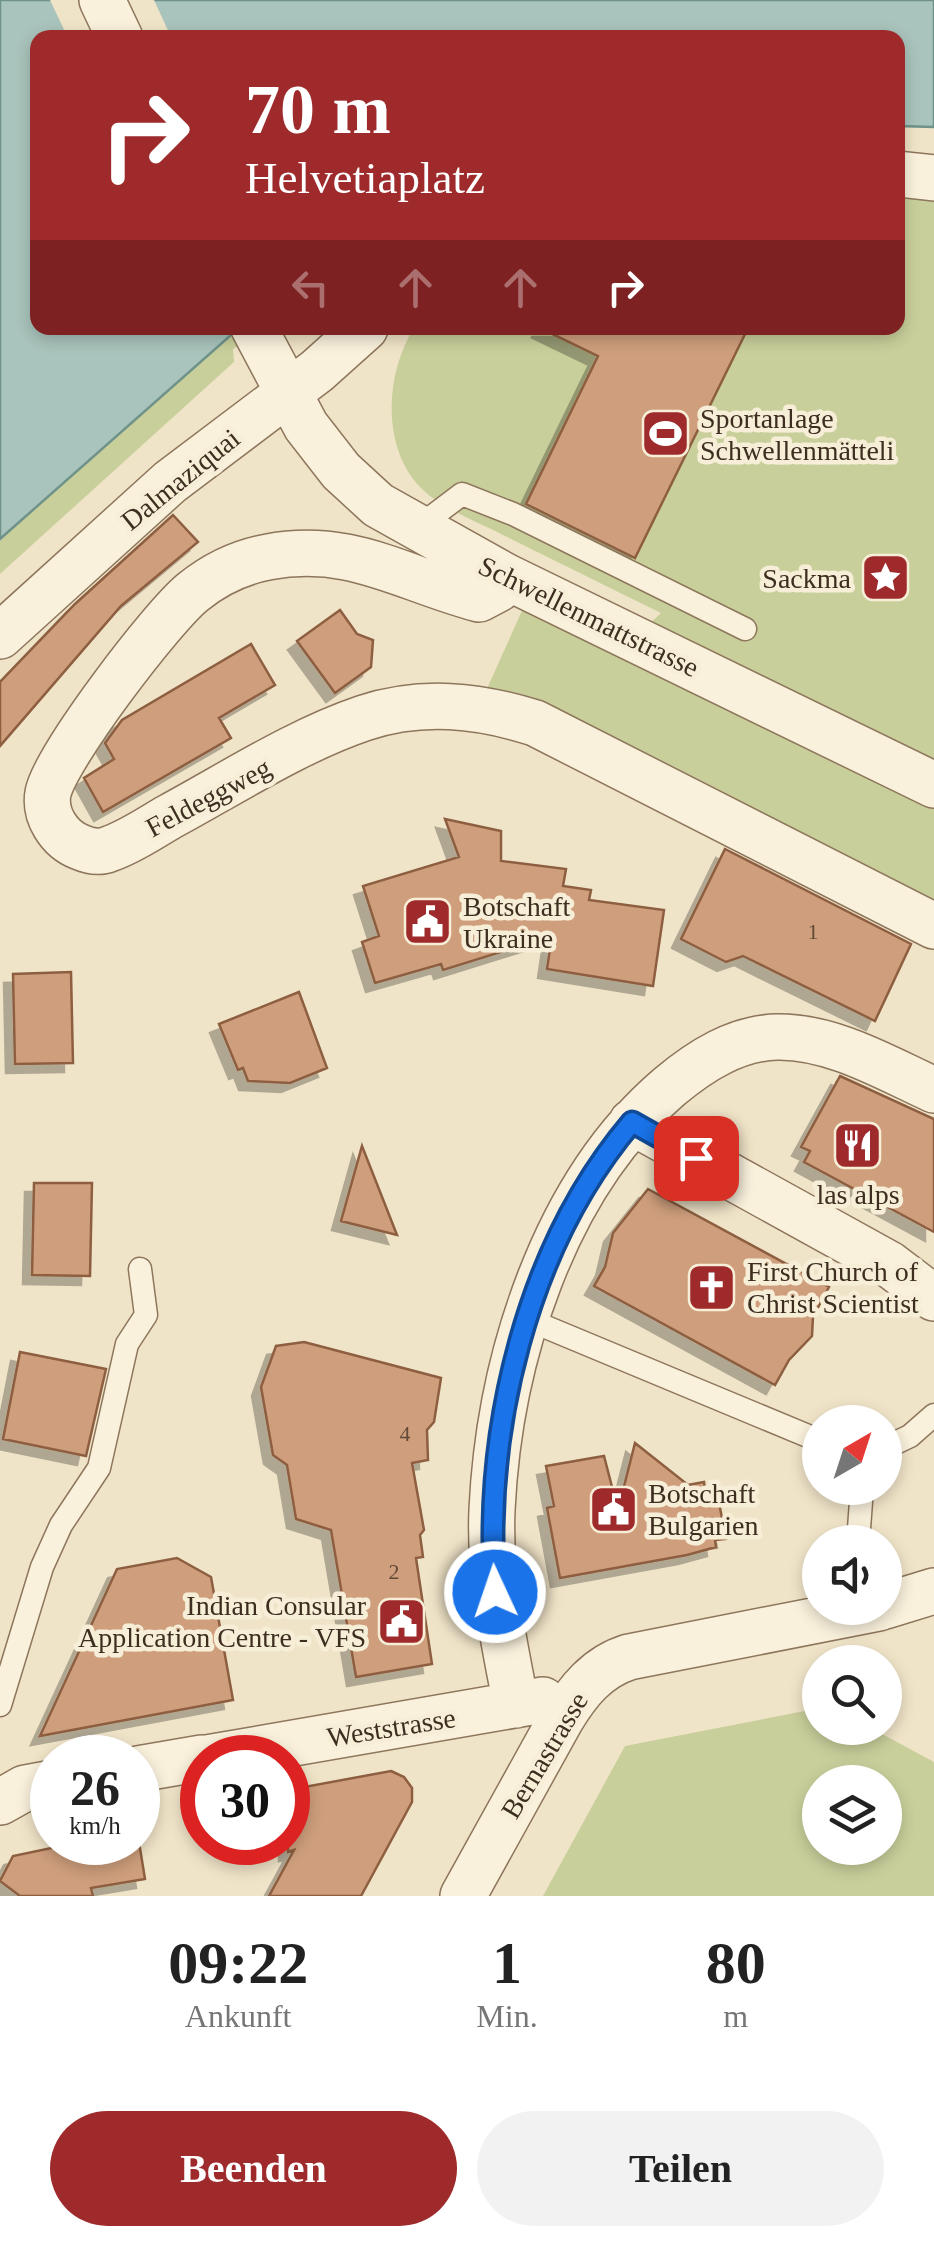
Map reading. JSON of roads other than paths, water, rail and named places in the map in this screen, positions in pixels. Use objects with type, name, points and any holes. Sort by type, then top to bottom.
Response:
[{"type":"street","points":[[102,0],[116,30]]},
{"type":"street","points":[[905,175],[934,178]]},
{"type":"street","name":"Schwellenmattstrasse","points":[[258,335],[287,394],[342,471],[378,505],[505,576],[934,785]]},
{"type":"street","name":"Dalmaziquai","points":[[0,636],[170,482],[287,394],[357,335]]},
{"type":"street","name":"Feldeggweg","points":[[505,576],[498,589],[479,599],[362,558],[310,552],[251,561],[218,576],[170,613],[88,724],[50,787],[47,806],[52,822],[75,846],[108,850],[256,770],[364,719],[428,706],[462,706],[534,723],[934,926]]},
{"type":"street","points":[[516,1705],[495,1592],[492,1510],[504,1418],[529,1320],[570,1216],[598,1166],[632,1122],[697,1065],[732,1046],[760,1038],[820,1043],[934,1090]]},
{"type":"street","points":[[632,1122],[888,1264],[934,1298]]},
{"type":"street","name":"Bernastrasse","points":[[902,1601],[934,1591]]},
{"type":"street","name":"Bernastrasse","points":[[463,1896],[579,1692],[602,1670],[629,1657],[802,1624]]},
{"type":"street","name":"Weststrasse","points":[[310,1740],[579,1692]]},
{"type":"street","points":[[0,1802],[30,1787]]},
{"type":"lane","points":[[416,528],[462,494],[513,514],[745,630]]},
{"type":"lane","points":[[0,1705],[42,1567],[61,1524],[99,1468],[127,1344],[146,1314],[140,1270]]},
{"type":"lane","points":[[529,1320],[802,1434]]},
{"type":"lane","points":[[902,1437],[934,1415]]},
{"type":"water","points":[[0,0],[934,0],[934,127],[905,126],[905,30],[30,30],[30,335],[231,335],[0,539]]},
{"type":"place","name":"Sportanlage Schwellenmätteli","points":[[665,434]]},
{"type":"place","name":"Sackma","points":[[886,578]]},
{"type":"place","name":"Botschaft Ukraine","points":[[428,922]]},
{"type":"place","name":"las alps","points":[[858,1146]]},
{"type":"place","name":"First Church of Christ Scientist","points":[[712,1287]]},
{"type":"place","name":"Botschaft Bulgarien","points":[[613,1509]]},
{"type":"place","name":"Indian Consular Application Centre - VFS","points":[[401,1621]]}]
